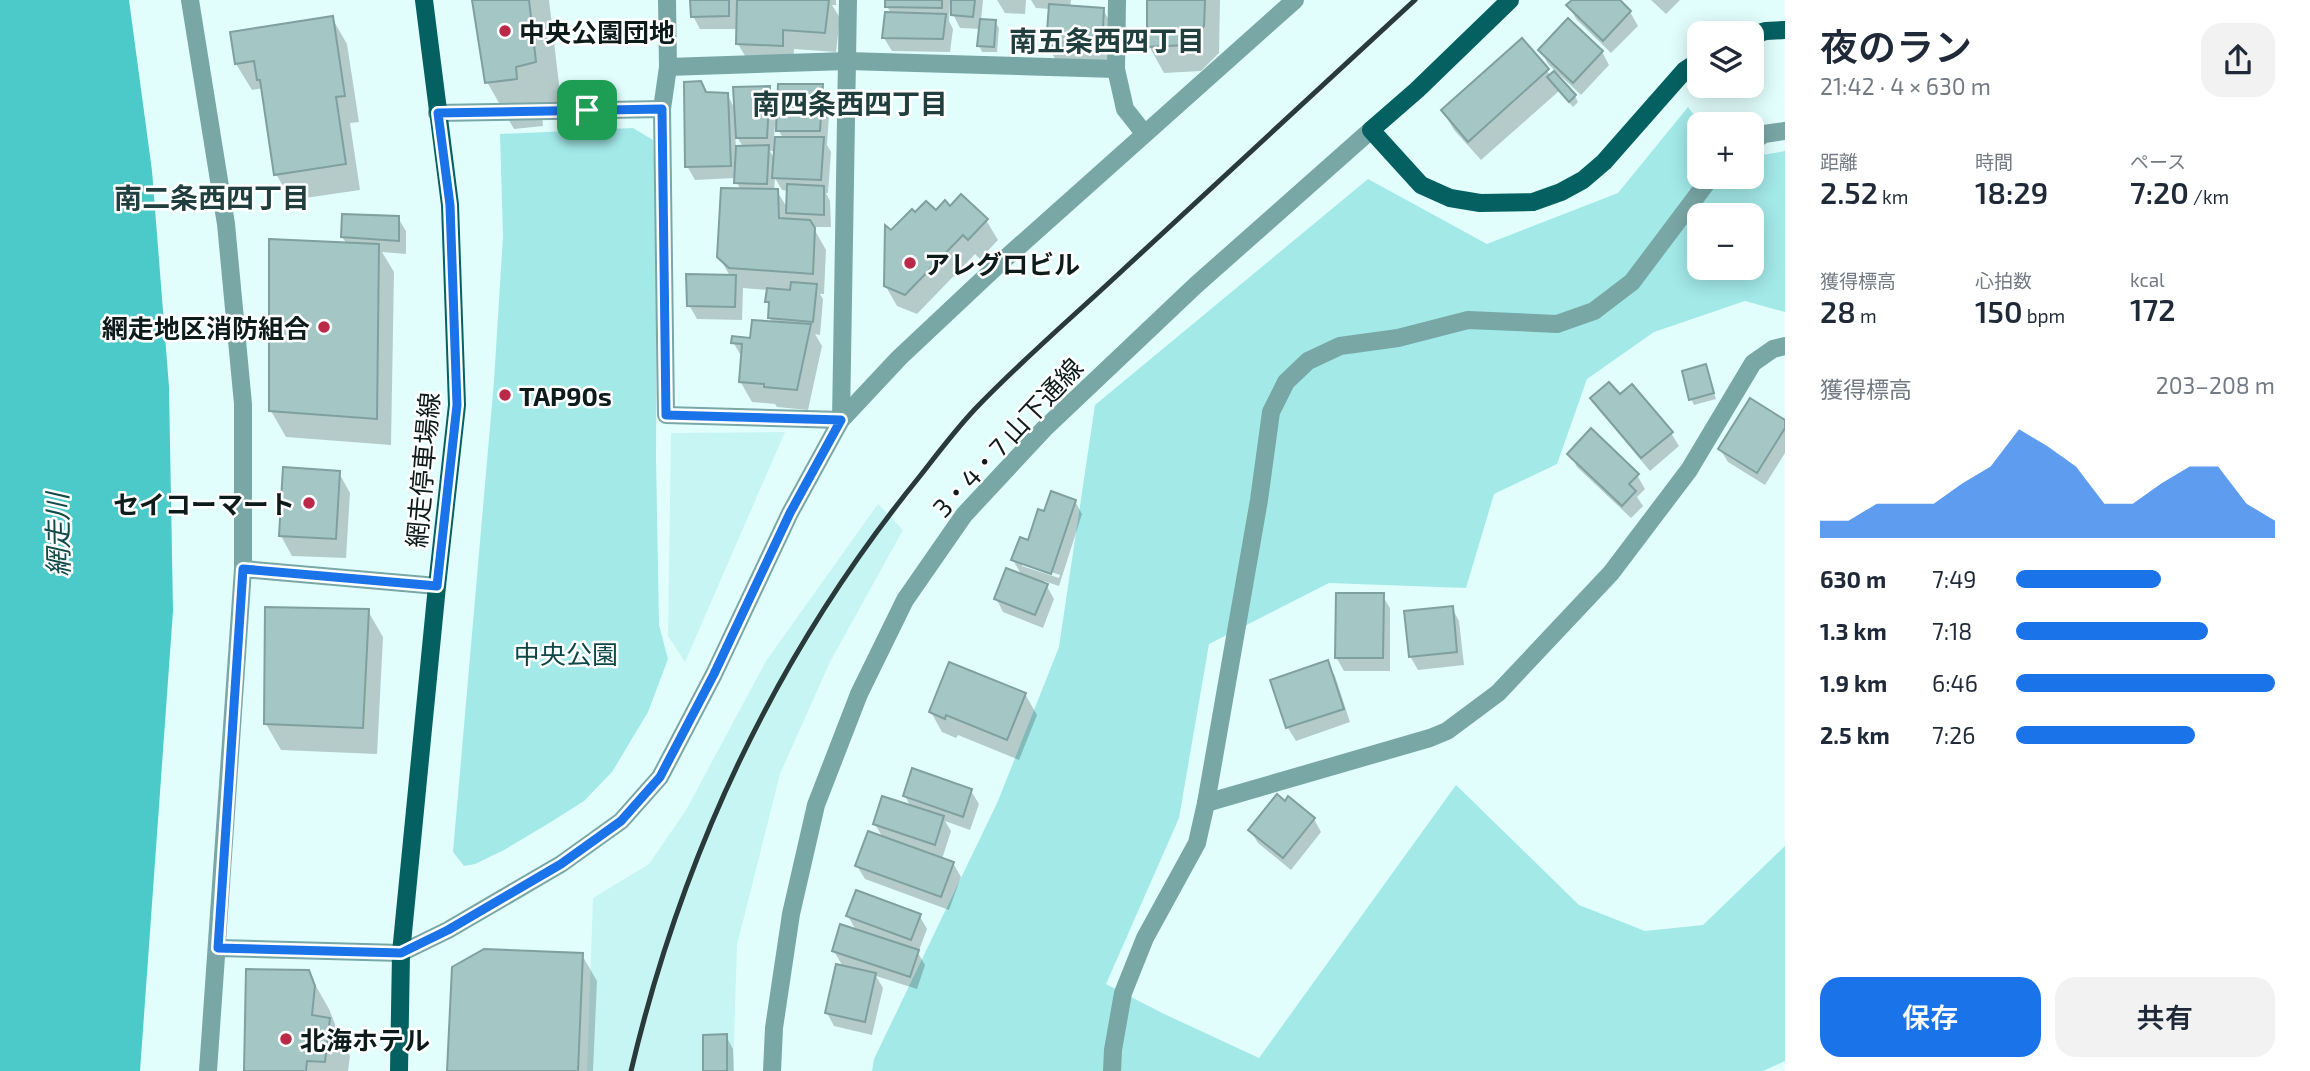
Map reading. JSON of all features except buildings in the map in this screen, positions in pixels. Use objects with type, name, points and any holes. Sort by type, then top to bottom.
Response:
[{"type":"main road","name":"網走停車場線","points":[[399,1071],[401,953],[457,405],[450,205],[424,0]]},
{"type":"main road","points":[[1510,0],[1417,90],[1371,130],[1422,185],[1450,198],[1480,203],[1533,202],[1561,192],[1583,180],[1604,162],[1687,69]]},
{"type":"main road","points":[[1764,32],[1785,30]]},
{"type":"street","points":[[190,0],[226,224],[242,390],[243,569],[208,1071]]},
{"type":"street","points":[[667,0],[668,67],[662,109],[666,415],[841,420]]},
{"type":"street","points":[[841,420],[848,0]]},
{"type":"street","points":[[1117,0],[1115,69],[1125,109],[1143,133]]},
{"type":"street","points":[[218,948],[401,953],[448,930],[561,864],[621,821],[660,777],[714,674],[790,513],[841,420],[900,358],[1143,133],[1295,0]]},
{"type":"street","points":[[668,67],[848,61],[1115,69]]},
{"type":"street","points":[[438,113],[662,109]]},
{"type":"street","name":"3・4・7 山下通線","points":[[772,1071],[774,1028],[792,914],[816,805],[859,694],[905,600],[964,514],[1044,429],[1196,285],[1371,130]]},
{"type":"street","points":[[1764,134],[1785,131]]},
{"type":"street","points":[[1112,1071],[1123,993],[1145,938],[1197,843],[1259,500],[1271,412],[1286,382],[1308,361],[1340,346],[1398,338],[1468,320],[1557,324],[1594,311],[1632,282],[1702,189]]},
{"type":"street","points":[[1206,803],[1430,738],[1447,731],[1498,693],[1611,573],[1689,470],[1753,363],[1773,349],[1785,346]]},
{"type":"street","points":[[243,569],[437,586]]},
{"type":"shaded area","points":[[785,432],[685,662],[668,636],[671,433]]},
{"type":"shaded area","points":[[878,504],[903,530],[830,662],[780,774],[737,945],[733,1071],[587,1071],[593,898],[649,864],[686,810],[766,661]]},
{"type":"green space","points":[[1688,107],[1692,112],[1687,112],[1687,189],[1764,189],[1764,155],[1785,151],[1785,312],[1745,301],[1654,332],[1587,379],[1557,464],[1494,494],[1466,588],[1329,583],[1209,644],[1179,818],[1106,984],[1259,1058],[1456,785],[1579,905],[1645,931],[1703,925],[1785,846],[1785,1061],[1763,1071],[872,1071],[874,1059],[998,801],[1059,647],[1095,405],[1368,179],[1487,244],[1618,193]]},
{"type":"green space","name":"中央公園","points":[[633,128],[653,140],[657,207],[656,458],[659,625],[668,659],[648,712],[612,772],[584,801],[504,850],[475,864],[464,866],[453,852],[494,381],[503,236],[500,134]]},
{"type":"water","name":"網走川","points":[[0,0],[129,0],[152,171],[169,387],[173,611],[140,1071],[0,1071]]},
{"type":"railway","points":[[631,1071],[652,989],[678,910],[741,757],[779,684],[822,612],[869,543],[954,433],[994,390],[1415,0]]},
{"type":"place","name":"中央公園団地","points":[[505,31]]},
{"type":"place","name":"アレグロビル","points":[[910,263]]},
{"type":"place","name":"網走地区消防組合","points":[[324,327]]},
{"type":"place","name":"TAP90s","points":[[505,395]]},
{"type":"place","name":"セイコーマート","points":[[309,503]]},
{"type":"place","name":"北海ホテル","points":[[286,1039]]},
{"type":"district","name":"南五条西四丁目","points":[[1107,40]]},
{"type":"district","name":"南四条西四丁目","points":[[850,103]]},
{"type":"district","name":"南二条西四丁目","points":[[212,197]]},
{"type":"route","points":[[662,109],[666,415],[841,420],[790,513],[714,674],[660,777],[621,821],[561,864],[448,930],[401,953],[218,948],[243,569],[437,586],[457,405],[450,205],[438,113],[587,110],[662,109]]}]
